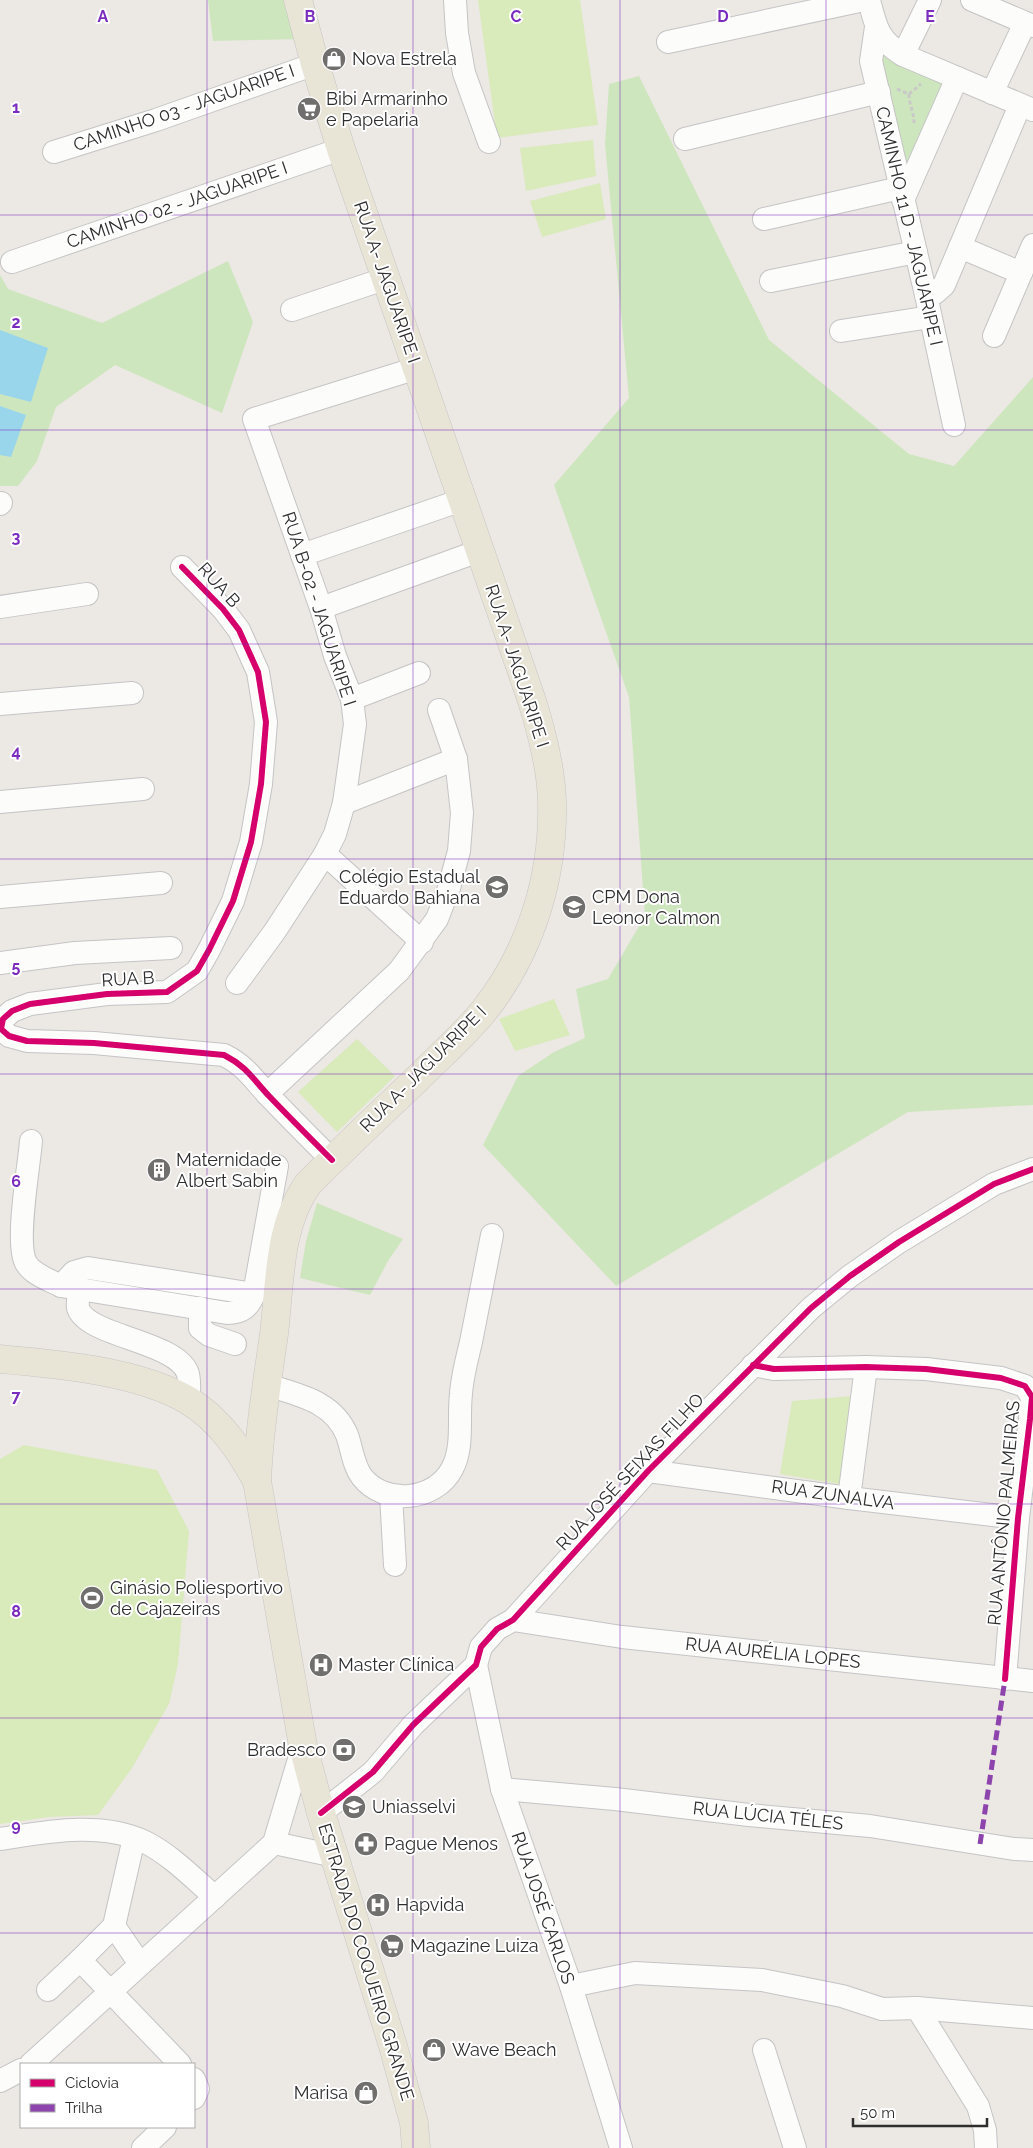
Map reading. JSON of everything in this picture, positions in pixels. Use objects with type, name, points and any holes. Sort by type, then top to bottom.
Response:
[{"type":"main road","name":"RUA A- JAGUARIPE I","points":[[267,1385],[285,1239],[290,1216],[298,1198],[308,1184],[332,1160],[461,1036],[483,1012],[501,988],[515,963],[539,906],[547,871],[551,836],[552,799],[548,764],[532,701],[341,149],[298,0]]},
{"type":"main road","name":"ESTRADA DO COQUEIRO GRANDE","points":[[0,1359],[111,1374],[137,1380],[189,1401],[230,1438],[258,1482]]},
{"type":"main road","name":"ESTRADA DO COQUEIRO GRANDE","points":[[267,1385],[258,1445],[258,1482],[303,1746],[320,1813],[335,1856],[401,2074],[414,2123],[416,2148]]},
{"type":"street","points":[[455,0],[457,33],[464,73],[489,142]]},
{"type":"street","points":[[668,42],[864,0]]},
{"type":"street","points":[[869,0],[876,27],[882,39],[890,47],[903,55],[1027,108],[960,247],[944,285],[935,293],[926,295]]},
{"type":"street","points":[[903,55],[930,0]]},
{"type":"street","points":[[972,0],[1029,24],[992,93]]},
{"type":"street","name":"CAMINHO 11 D - JAGUARIPE I","points":[[876,27],[871,52],[954,425]]},
{"type":"street","name":"CAMINHO 03 - JAGUARIPE I","points":[[54,152],[156,120],[315,64]]},
{"type":"street","points":[[764,219],[902,194],[957,78]]},
{"type":"street","points":[[685,139],[879,90]]},
{"type":"street","name":"CAMINHO 02 - JAGUARIPE I","points":[[12,262],[341,149]]},
{"type":"street","points":[[994,336],[1033,245]]},
{"type":"street","points":[[960,247],[1021,273]]},
{"type":"street","points":[[772,281],[916,252]]},
{"type":"street","points":[[292,310],[386,278]]},
{"type":"street","points":[[841,332],[930,317]]},
{"type":"street","name":"RUA B-02 - JAGUARIPE I","points":[[237,983],[275,931],[325,854],[335,834],[344,803],[355,724],[352,699],[335,656],[254,418],[417,368]]},
{"type":"street","points":[[302,555],[462,500]]},
{"type":"street","points":[[320,608],[479,551]]},
{"type":"street","name":"RUA B","points":[[182,566],[223,609],[239,630],[258,672],[266,722],[261,784],[251,842],[233,901],[197,971],[167,992],[107,994],[30,1004],[12,1011],[3,1020],[1,1027],[9,1036],[27,1041],[103,1044],[224,1055],[244,1067],[267,1094],[332,1160]]},
{"type":"street","points":[[0,607],[87,594]]},
{"type":"street","points":[[352,699],[419,673]]},
{"type":"street","points":[[0,704],[132,693]]},
{"type":"street","points":[[267,1094],[399,972],[438,919],[459,851],[462,813],[456,759],[439,710]]},
{"type":"street","points":[[344,803],[456,759]]},
{"type":"street","points":[[0,802],[143,789]]},
{"type":"street","points":[[325,854],[422,942]]},
{"type":"street","points":[[0,897],[161,882]]},
{"type":"street","points":[[0,963],[75,953],[171,948]]},
{"type":"street","points":[[31,1141],[21,1245],[26,1263],[37,1273],[70,1287],[235,1313],[247,1307],[254,1294],[277,1166]]},
{"type":"street","name":"RUA JOSÉ SEIXAS FILHO","points":[[320,1813],[373,1772],[414,1725],[476,1666],[481,1646],[497,1629],[513,1620],[648,1471],[811,1308],[850,1276],[899,1242],[994,1184],[1033,1169]]},
{"type":"street","points":[[267,1385],[323,1404],[336,1416],[347,1434],[355,1465],[362,1478],[376,1489],[391,1495],[403,1496],[419,1495],[432,1490],[444,1480],[453,1468],[458,1452],[461,1394],[492,1235]]},
{"type":"street","points":[[189,1401],[187,1373],[179,1362],[166,1353],[97,1325],[83,1317],[70,1287],[74,1272],[88,1268],[254,1294]]},
{"type":"street","points":[[172,1304],[175,1281]]},
{"type":"street","points":[[200,1308],[200,1328],[209,1335],[235,1344]]},
{"type":"street","name":"RUA ANTÔNIO PALMEIRAS","points":[[753,1365],[782,1369],[866,1367],[926,1369],[1001,1378],[1026,1386],[1032,1397],[1018,1518],[1005,1679]]},
{"type":"street","points":[[849,1498],[866,1367]]},
{"type":"street","name":"RUA ZUNALVA","points":[[648,1471],[1018,1518]]},
{"type":"street","points":[[391,1495],[395,1565]]},
{"type":"street","name":"RUA AURÉLIA LOPES","points":[[513,1620],[622,1637],[1033,1681]]},
{"type":"street","name":"RUA JOSÉ CARLOS","points":[[476,1666],[502,1788],[571,1986],[621,2148]]},
{"type":"street","points":[[32,2063],[274,1843],[303,1746]]},
{"type":"street","name":"RUA LÚCIA TÉLES","points":[[502,1788],[870,1826],[1014,1850],[1033,1850]]},
{"type":"street","points":[[0,1839],[46,1832],[90,1831],[113,1833],[134,1838],[145,1842],[162,1853],[215,1896]]},
{"type":"street","points":[[48,1990],[114,1926],[134,1838]]},
{"type":"street","points":[[274,1843],[335,1856]]},
{"type":"street","points":[[114,1926],[140,1964]]},
{"type":"street","points":[[80,1960],[179,2063]]},
{"type":"street","points":[[571,1986],[635,1973],[762,1980],[842,1996],[882,2009],[917,2008],[1033,2018]]},
{"type":"street","points":[[917,2008],[978,2106],[985,2130],[986,2148]]},
{"type":"street","points":[[764,2050],[795,2148]]},
{"type":"street","points":[[195,2082],[198,2089],[195,2096]]},
{"type":"street","points":[[142,2148],[164,2128]]},
{"type":"path","points":[[909,94],[926,80],[933,68]]},
{"type":"path","points":[[879,90],[895,88],[909,94]]},
{"type":"path","points":[[909,94],[909,105]]},
{"type":"green space","points":[[208,0],[294,0],[302,39],[213,41]]},
{"type":"green space","points":[[478,0],[580,0],[598,125],[497,138]]},
{"type":"green space","points":[[877,41],[961,82],[902,183]]},
{"type":"green space","points":[[639,76],[769,340],[909,454],[954,466],[1033,377],[1033,1105],[908,1112],[616,1286],[483,1145],[518,1076],[554,1052],[585,1038],[576,989],[608,979],[645,916],[629,697],[554,485],[629,398],[605,144],[609,84]]},
{"type":"green space","points":[[593,140],[596,176],[526,191],[520,148]]},
{"type":"green space","points":[[600,183],[606,219],[542,237],[530,201]]},
{"type":"green space","points":[[228,261],[253,322],[222,413],[115,365],[56,407],[37,461],[18,486],[0,486],[0,275],[8,289],[102,323]]},
{"type":"green space","points":[[554,999],[570,1035],[515,1051],[499,1019]]},
{"type":"green space","points":[[357,1039],[395,1076],[337,1132],[298,1092]]},
{"type":"green space","points":[[317,1203],[403,1239],[388,1261],[370,1295],[300,1278],[306,1241]]},
{"type":"green space","points":[[854,1396],[845,1485],[780,1474],[792,1401]]},
{"type":"green space","name":"Ginásio Poliesportivo de Cajazeiras","points":[[24,1445],[157,1470],[189,1531],[178,1664],[169,1704],[132,1768],[98,1815],[49,1817],[0,1824],[0,1459]]},
{"type":"water","points":[[0,330],[48,348],[31,402],[0,394]]},
{"type":"water","points":[[0,406],[26,415],[11,457],[0,455]]},
{"type":"marked path","points":[[980,1844],[1005,1679]]},
{"type":"cycle path","points":[[182,567],[223,609],[239,630],[258,672],[266,722],[261,784],[251,842],[233,901],[197,971],[167,992],[107,994],[30,1004],[12,1011],[3,1019],[1,1029],[9,1036],[27,1041],[94,1043],[224,1055],[244,1068],[332,1160]]},
{"type":"cycle path","points":[[321,1813],[373,1772],[413,1725],[476,1665],[481,1647],[497,1629],[513,1620],[648,1471],[811,1308],[850,1276],[899,1242],[994,1184],[1033,1169]]},
{"type":"cycle path","points":[[753,1365],[774,1369],[866,1367],[926,1369],[1001,1378],[1025,1386],[1032,1397],[1018,1518],[1005,1679]]},
{"type":"place","name":"Nova Estrela","points":[[334,59]]},
{"type":"place","name":"Bibi Armarinho e Papelaria","points":[[309,109]]},
{"type":"place","name":"Colégio Estadual Eduardo Bahiana","points":[[497,887]]},
{"type":"place","name":"CPM Dona Leonor Calmon","points":[[574,907]]},
{"type":"place","name":"Maternidade Albert Sabin","points":[[159,1170]]},
{"type":"place","name":"Ginásio Poliesportivo de Cajazeiras","points":[[92,1598]]},
{"type":"place","name":"Master Clínica","points":[[321,1665]]},
{"type":"place","name":"Bradesco","points":[[344,1750]]},
{"type":"place","name":"Uniasselvi","points":[[354,1807]]},
{"type":"place","name":"Pague Menos","points":[[366,1844]]},
{"type":"place","name":"Hapvida","points":[[378,1905]]},
{"type":"place","name":"Magazine Luiza","points":[[392,1946]]},
{"type":"place","name":"Wave Beach","points":[[434,2050]]},
{"type":"place","name":"Marisa","points":[[366,2093]]}]
